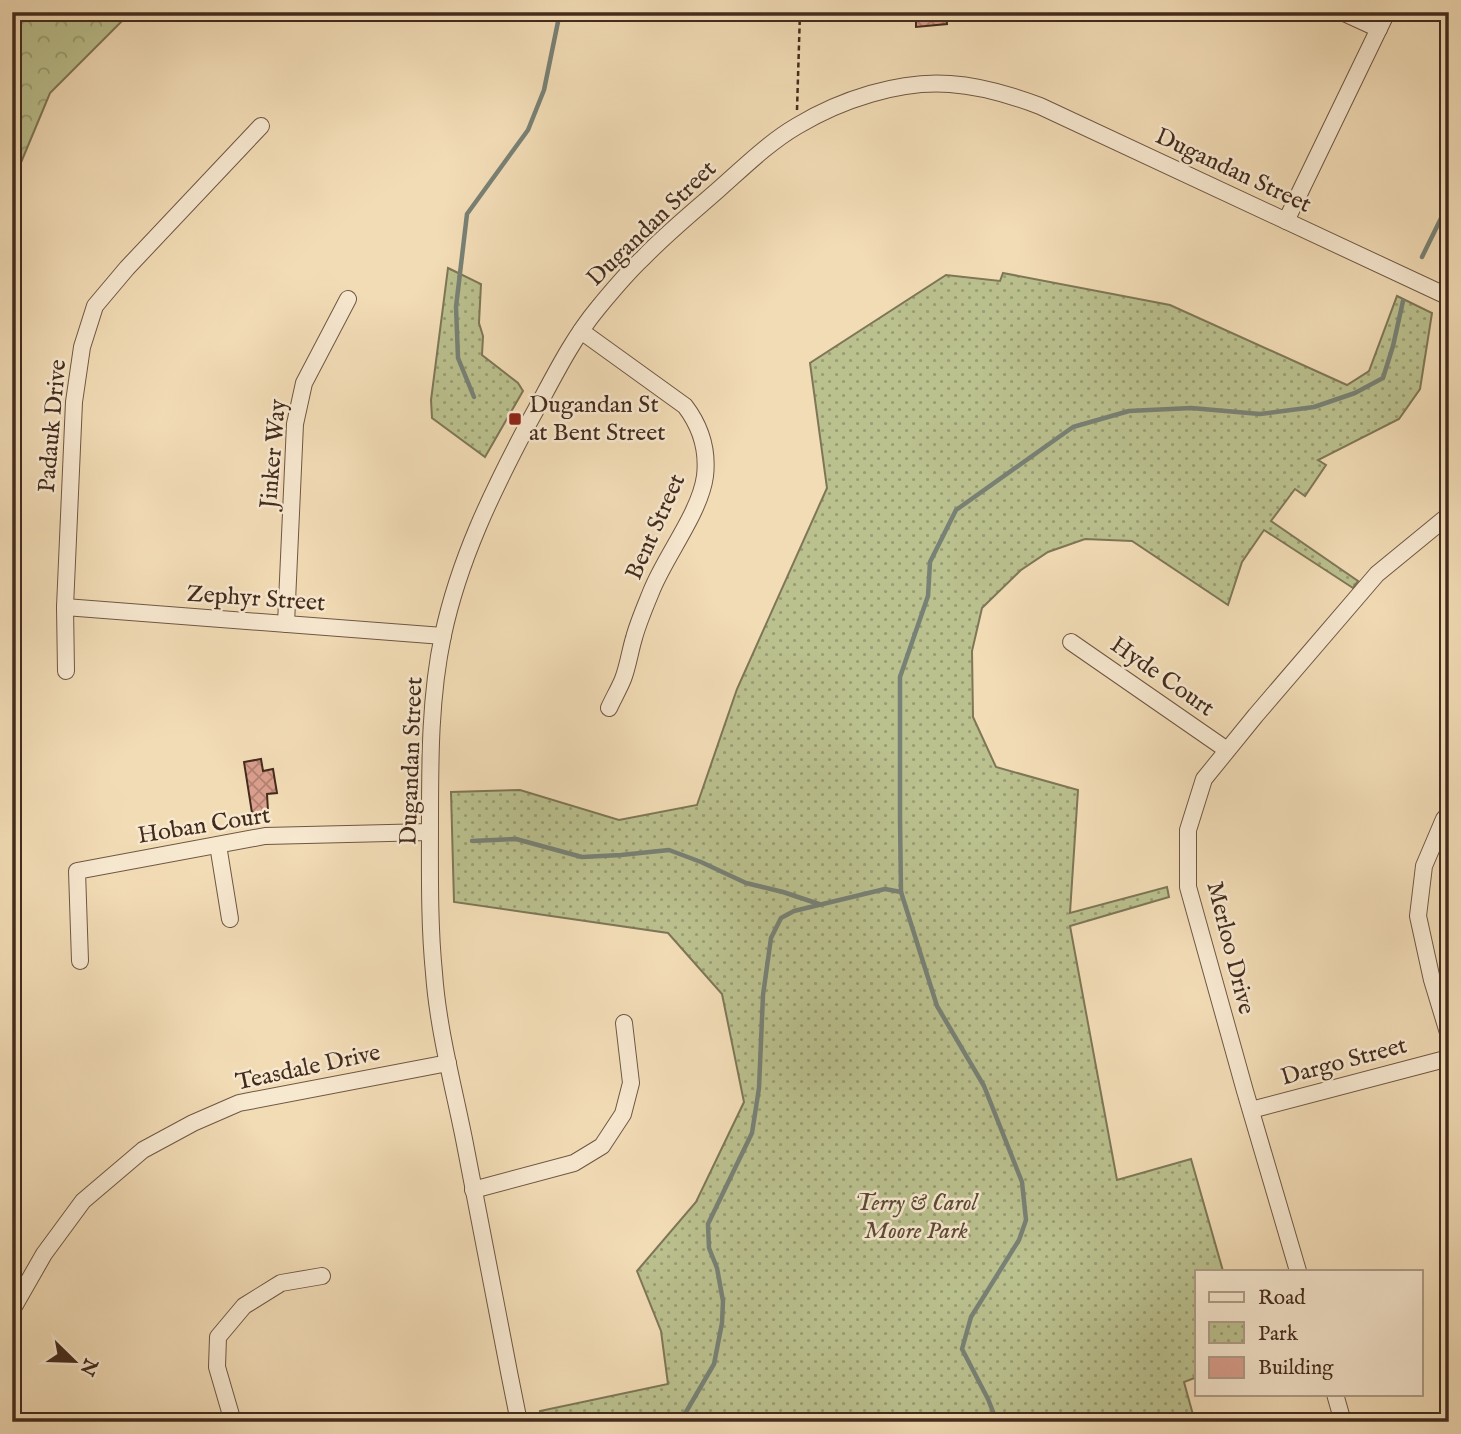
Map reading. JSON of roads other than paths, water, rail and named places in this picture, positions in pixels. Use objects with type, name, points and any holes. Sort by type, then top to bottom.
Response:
[{"type":"street","points":[[1342,12],[1378,29]]},
{"type":"street","points":[[1286,221],[1387,12]]},
{"type":"street","name":"Dugandan Street","points":[[519,1422],[448,1063],[434,977],[430,832],[433,716],[443,636],[462,567],[486,505],[550,384],[596,310],[642,258],[757,156],[796,127],[829,108],[868,95],[907,86],[949,84],[1017,97],[1040,106],[1449,297]]},
{"type":"street","name":"Padauk Drive","points":[[66,671],[65,607],[74,402],[82,347],[95,306],[127,268],[261,126]]},
{"type":"street","name":"Jinker Way","points":[[286,624],[295,424],[304,383],[348,299]]},
{"type":"street","name":"Bent Street","points":[[581,331],[685,406],[695,419],[706,454],[701,495],[651,591],[635,634],[623,680],[609,708]]},
{"type":"street","name":"Merloo Drive","points":[[1298,1270],[1188,887],[1188,830],[1204,779],[1256,715],[1377,574],[1449,515]]},
{"type":"street","name":"Zephyr Street","points":[[65,607],[443,636]]},
{"type":"street","name":"Hyde Court","points":[[1071,642],[1227,750]]},
{"type":"street","points":[[1449,813],[1424,866],[1418,916],[1432,980],[1449,1036]]},
{"type":"street","name":"Hoban Court","points":[[80,961],[77,871],[265,836],[430,832]]},
{"type":"street","points":[[218,845],[230,919]]},
{"type":"street","points":[[473,1190],[574,1163],[602,1146],[623,1114],[631,1083],[624,1023]]},
{"type":"street","name":"Dargo Street","points":[[1251,1111],[1449,1058]]},
{"type":"street","name":"Teasdale Drive","points":[[12,1310],[44,1254],[83,1202],[143,1150],[239,1103],[448,1063]]},
{"type":"street","points":[[233,1422],[216,1367],[218,1337],[244,1306],[281,1283],[322,1276]]},
{"type":"street","points":[[1336,1396],[1343,1422]]},
{"type":"waterway","points":[[474,397],[458,358],[456,307],[467,214],[528,130],[544,90],[560,12]]},
{"type":"waterway","points":[[1422,257],[1449,202]]},
{"type":"waterway","points":[[997,1422],[962,1349],[971,1317],[1019,1240],[1026,1220],[1022,1182],[984,1086],[937,1006],[901,892],[900,677],[928,596],[930,562],[956,510],[1073,427],[1129,411],[1191,408],[1260,414],[1314,407],[1355,393],[1383,378],[1403,301]]},
{"type":"waterway","points":[[472,841],[516,839],[582,857],[669,850],[746,883],[819,904]]},
{"type":"waterway","points":[[677,1422],[686,1412],[714,1364],[722,1323],[723,1301],[717,1268],[709,1248],[708,1224],[752,1133],[759,1088],[763,995],[771,938],[781,918],[794,911],[885,889],[901,892]]},
{"type":"place","name":"Dugandan St at Bent Street","points":[[515,419]]},
{"type":"park label","name":"Terry & Carol Moore Park","points":[[916,1217]]}]
